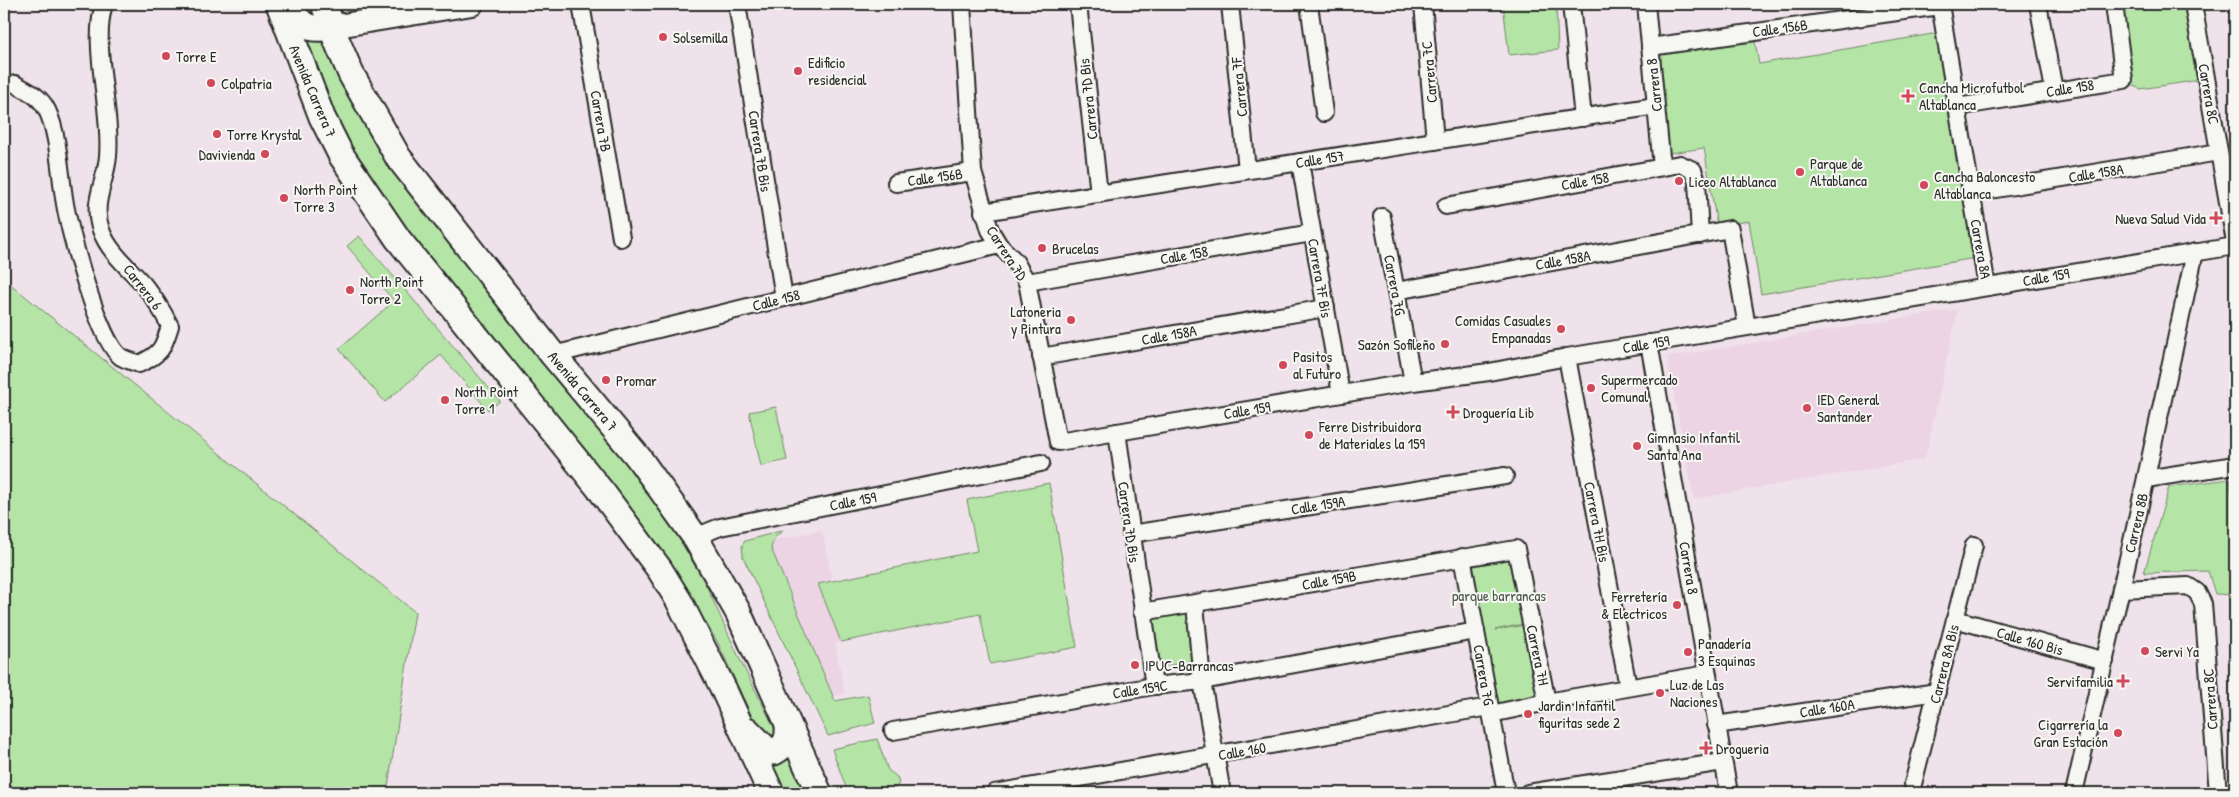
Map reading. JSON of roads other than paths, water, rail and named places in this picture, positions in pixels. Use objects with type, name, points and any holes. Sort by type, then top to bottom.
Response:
[{"type":"main road","name":"Avenida Carrera 7","points":[[279,4],[322,117],[341,155],[398,239],[602,492],[660,570],[688,618],[771,793]]},
{"type":"main road","points":[[287,4],[297,19],[306,27],[317,30],[328,15]]},
{"type":"main road","name":"Avenida Carrera 7","points":[[328,15],[355,82],[398,157],[552,354],[638,457],[696,537],[738,612],[819,793]]},
{"type":"main road","points":[[730,705],[752,737],[767,750],[774,752],[787,742],[788,725]]},
{"type":"street","name":"Carrera 6","points":[[15,84],[36,96],[47,109],[60,165],[72,237],[96,315],[106,335],[120,357],[139,364],[156,356],[166,340],[170,326],[161,308],[110,247],[101,232],[97,217],[98,197],[108,157],[108,119],[100,31],[104,4]]},
{"type":"street","points":[[328,15],[472,4]]},
{"type":"street","name":"Carrera 7B","points":[[581,4],[621,238]]},
{"type":"street","name":"Carrera 7B Bis","points":[[737,4],[784,298]]},
{"type":"street","name":"Carrera 7D","points":[[962,4],[973,172],[990,230],[999,245],[1015,261],[1027,282],[1058,442]]},
{"type":"street","name":"Carrera 7D Bis","points":[[1078,4],[1099,194]]},
{"type":"street","name":"Carrera 7F","points":[[1230,4],[1247,170]]},
{"type":"street","points":[[1309,4],[1324,113]]},
{"type":"street","name":"Carrera 7C","points":[[1422,4],[1435,141]]},
{"type":"street","points":[[1571,4],[1583,118]]},
{"type":"street","name":"Carrera 8","points":[[1646,4],[1662,167]]},
{"type":"street","points":[[2038,4],[2054,90]]},
{"type":"street","name":"Calle 158","points":[[1957,107],[2124,80],[2114,4]]},
{"type":"street","name":"Carrera 8C","points":[[2194,4],[2235,244]]},
{"type":"street","name":"Calle 156B","points":[[1650,47],[1940,5]]},
{"type":"street","name":"Carrera 8A","points":[[1940,5],[1988,287]]},
{"type":"street","name":"Calle 157","points":[[984,212],[1656,106]]},
{"type":"street","name":"Calle 158A","points":[[1972,193],[2219,152]]},
{"type":"street","name":"Carrera 7F Bis","points":[[1300,162],[1341,394]]},
{"type":"street","name":"Calle 158","points":[[1446,206],[1680,164],[1693,170],[1697,181],[1700,235]]},
{"type":"street","name":"Calle 156B","points":[[896,182],[973,172]]},
{"type":"street","name":"Carrera 7G","points":[[1382,217],[1413,382]]},
{"type":"street","name":"Calle 158A","points":[[1396,291],[1730,230],[1747,327]]},
{"type":"street","name":"Calle 158","points":[[1027,282],[1312,233]]},
{"type":"street","name":"Calle 159","points":[[1058,442],[1413,382],[1489,372],[1567,357],[2235,244]]},
{"type":"street","name":"Calle 158","points":[[552,354],[999,245]]},
{"type":"street","name":"Carrera 8B","points":[[2074,793],[2146,479],[2195,252]]},
{"type":"street","name":"Calle 158A","points":[[1041,357],[1326,308]]},
{"type":"street","name":"Carrera 8","points":[[1649,343],[1728,793]]},
{"type":"street","name":"Carrera 7H Bis","points":[[1567,357],[1628,687]]},
{"type":"street","name":"Carrera 7D Bis","points":[[1117,432],[1130,534],[1154,686]]},
{"type":"street","name":"Calle 159","points":[[696,537],[720,526],[1041,463]]},
{"type":"street","points":[[2146,479],[2235,464]]},
{"type":"street","name":"Calle 159A","points":[[1130,534],[1505,476]]},
{"type":"street","name":"Carrera 8A Bis","points":[[1913,784],[1974,545]]},
{"type":"street","name":"Calle 159B","points":[[1142,612],[1516,549]]},
{"type":"street","name":"Carrera 7H","points":[[1516,549],[1547,702]]},
{"type":"street","name":"Carrera 7G","points":[[1462,557],[1506,793]]},
{"type":"street","name":"Carrera 8C","points":[[2121,589],[2188,586],[2197,592],[2203,604],[2218,793]]},
{"type":"street","points":[[1195,604],[1202,681],[1222,793]]},
{"type":"street","name":"Calle 160 Bis","points":[[1955,619],[2104,662]]},
{"type":"street","name":"Calle 159C","points":[[893,731],[1154,686],[1202,681],[1476,631]]},
{"type":"street","name":"Calle 160","points":[[994,793],[1708,674]]},
{"type":"street","name":"Calle 160A","points":[[1716,725],[1937,692]]},
{"type":"street","points":[[1528,793],[1723,762]]},
{"type":"place","name":"Solsemilla","points":[[663,37]]},
{"type":"place","name":"Torre E","points":[[166,56]]},
{"type":"place","name":"Edificio residencial","points":[[798,71]]},
{"type":"place","name":"Colpatria","points":[[211,83]]},
{"type":"place","name":"Cancha Microfutbol Altablanca","points":[[1908,96]]},
{"type":"place","name":"Torre Krystal","points":[[217,134]]},
{"type":"place","name":"Davivienda","points":[[265,154]]},
{"type":"place","name":"Parque de Altablanca","points":[[1800,172]]},
{"type":"place","name":"Liceo Altablanca","points":[[1679,181]]},
{"type":"place","name":"Cancha Baloncesto Altablanca","points":[[1924,185]]},
{"type":"place","name":"North Point Torre 3","points":[[284,198]]},
{"type":"place","name":"Nueva Salud Vida","points":[[2216,218]]},
{"type":"place","name":"Brucelas","points":[[1042,248]]},
{"type":"place","name":"North Point Torre 2","points":[[350,290]]},
{"type":"place","name":"Latoneria y Pintura","points":[[1071,320]]},
{"type":"place","name":"Comidas Casuales Empanadas","points":[[1561,329]]},
{"type":"place","name":"Sazón Sofileño","points":[[1445,344]]},
{"type":"place","name":"Pasitos al Futuro","points":[[1283,365]]},
{"type":"place","name":"Promar","points":[[606,380]]},
{"type":"place","name":"Supermercado Comunal","points":[[1591,388]]},
{"type":"place","name":"North Point Torre 1","points":[[445,400]]},
{"type":"place","name":"IED General Santander","points":[[1807,408]]},
{"type":"place","name":"Droguería Lib","points":[[1453,412]]},
{"type":"place","name":"Ferre Distribuidora de Materiales la 159","points":[[1309,435]]},
{"type":"place","name":"Gimnasio Infantil Santa Ana","points":[[1637,446]]},
{"type":"place","name":"Ferretería & Electricos","points":[[1677,605]]},
{"type":"place","name":"Servi Ya","points":[[2145,651]]},
{"type":"place","name":"Panadería 3 Esquinas","points":[[1688,652]]},
{"type":"place","name":"IPUC-Barrancas","points":[[1135,665]]},
{"type":"place","name":"Servifamilia","points":[[2123,681]]},
{"type":"place","name":"Luz de Las Naciones","points":[[1660,693]]},
{"type":"place","name":"Jardin Infantil figuritas sede 2","points":[[1528,714]]},
{"type":"place","name":"Cigarrería la Gran Estación","points":[[2118,733]]},
{"type":"place","name":"Drogueria","points":[[1706,748]]},
{"type":"park label","name":"parque barrancas","points":[[1499,595]]}]
